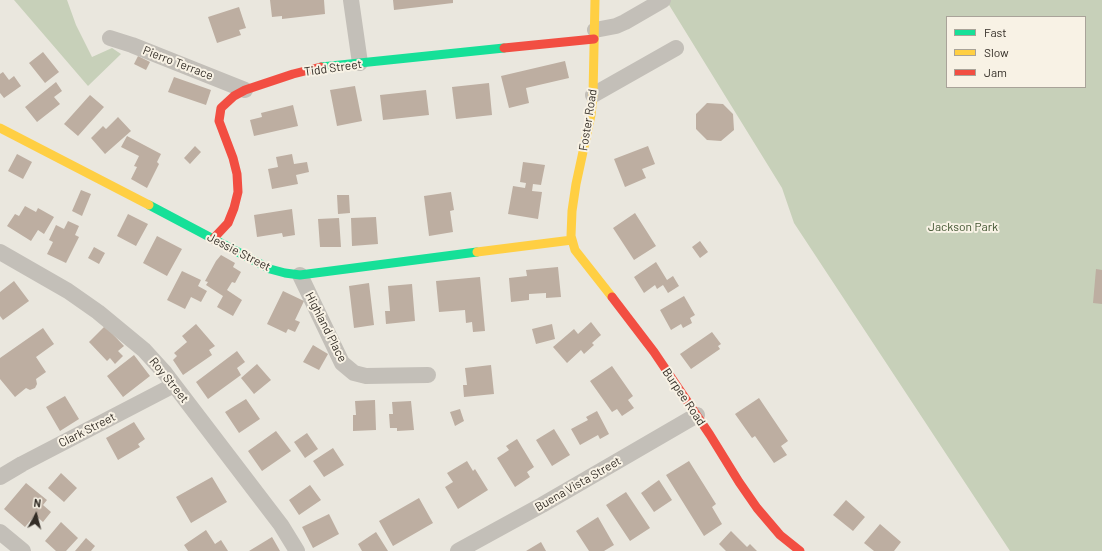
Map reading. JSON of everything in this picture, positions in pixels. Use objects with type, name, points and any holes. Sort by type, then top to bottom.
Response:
[{"type":"street","points":[[351,0],[360,63]]},
{"type":"street","name":"Foster Road","points":[[572,240],[572,217],[576,184],[591,115],[593,96],[595,0]]},
{"type":"street","points":[[595,34],[626,22],[663,0]]},
{"type":"street","name":"Tidd Street","points":[[213,239],[228,223],[238,192],[237,174],[233,158],[219,121],[221,108],[234,96],[245,90],[317,67],[595,34]]},
{"type":"street","name":"Pierro Terrace","points":[[110,38],[132,45],[245,90]]},
{"type":"street","points":[[593,96],[676,48]]},
{"type":"street","name":"Jessie Street","points":[[0,128],[270,269],[285,273],[300,275],[572,240]]},
{"type":"street","name":"Burpee Road","points":[[572,240],[575,250],[654,352],[757,508],[780,535],[800,551]]},
{"type":"street","name":"Roy Street","points":[[0,252],[68,291],[98,312],[144,350],[174,385],[281,525],[297,551]]},
{"type":"street","name":"Highland Place","points":[[300,275],[342,363],[354,373],[366,376],[428,375]]},
{"type":"street","name":"Clark Street","points":[[0,477],[174,385]]},
{"type":"street","name":"Buena Vista Street","points":[[458,551],[542,505],[697,415]]},
{"type":"street","points":[[0,532],[23,551]]},
{"type":"green space","points":[[14,0],[67,0],[76,25],[92,57],[112,48],[121,54],[88,86]]},
{"type":"green space","name":"Jackson Park","points":[[666,0],[1102,0],[1102,551],[1010,551],[794,223],[782,188]]},
{"type":"building","points":[[270,0],[324,0],[325,14],[282,19],[282,16],[272,17]]},
{"type":"building","points":[[393,0],[453,0],[453,3],[394,10]]},
{"type":"building","points":[[239,7],[246,28],[239,30],[241,35],[217,43],[208,17]]},
{"type":"building","points":[[43,52],[59,72],[45,83],[29,63]]},
{"type":"building","points":[[138,56],[150,62],[146,70],[134,64]]},
{"type":"building","points":[[565,61],[569,78],[526,88],[529,103],[509,108],[501,76]]},
{"type":"building","points":[[3,72],[9,80],[14,76],[21,86],[4,98],[0,93],[0,74]]},
{"type":"building","points":[[174,77],[211,90],[206,105],[168,92]]},
{"type":"building","points":[[56,82],[62,91],[54,97],[60,104],[37,122],[25,107]]},
{"type":"building","points":[[489,83],[492,115],[456,119],[452,87]]},
{"type":"building","points":[[355,86],[362,121],[337,126],[330,90]]},
{"type":"building","points":[[426,90],[429,115],[383,120],[380,95]]},
{"type":"building","points":[[90,95],[104,107],[78,136],[64,124]]},
{"type":"building","points":[[707,103],[723,104],[733,114],[734,130],[721,141],[707,140],[696,129],[696,114]]},
{"type":"building","points":[[293,105],[298,126],[254,136],[250,120],[262,117],[261,113]]},
{"type":"building","points":[[118,117],[131,131],[105,154],[91,138],[103,126],[106,129]]},
{"type":"building","points":[[127,136],[161,154],[157,162],[159,164],[147,188],[131,179],[137,167],[134,166],[139,156],[121,147]]},
{"type":"building","points":[[195,146],[201,152],[190,164],[184,158]]},
{"type":"building","points":[[648,146],[655,164],[642,169],[646,178],[625,187],[614,159]]},
{"type":"building","points":[[17,154],[32,162],[23,179],[8,171]]},
{"type":"building","points":[[292,154],[294,164],[307,162],[309,172],[296,175],[298,184],[272,189],[268,169],[278,167],[276,157]]},
{"type":"building","points":[[523,162],[545,165],[541,185],[533,184],[532,191],[542,192],[538,219],[508,214],[513,186],[525,188],[526,183],[520,182]]},
{"type":"building","points":[[81,190],[91,194],[82,216],[72,211]]},
{"type":"building","points":[[451,192],[454,210],[450,211],[453,232],[429,236],[424,196]]},
{"type":"building","points":[[337,195],[349,195],[350,213],[338,214]]},
{"type":"building","points":[[25,206],[36,212],[38,208],[54,217],[44,234],[38,230],[31,241],[7,226],[15,214],[19,216]]},
{"type":"building","points":[[292,209],[295,235],[283,237],[282,233],[257,237],[254,215]]},
{"type":"building","points":[[635,213],[656,246],[634,260],[613,228]]},
{"type":"building","points":[[128,214],[148,224],[136,246],[117,236]]},
{"type":"building","points":[[376,217],[378,244],[352,246],[351,218]]},
{"type":"building","points":[[339,218],[341,247],[320,247],[318,219]]},
{"type":"building","points":[[68,221],[79,226],[75,235],[79,237],[66,263],[47,254],[53,242],[49,240],[56,225],[64,229]]},
{"type":"building","points":[[157,236],[182,249],[167,276],[143,263]]},
{"type":"building","points":[[700,241],[708,252],[700,258],[692,247]]},
{"type":"building","points":[[94,247],[105,253],[99,264],[88,258]]},
{"type":"building","points":[[221,255],[235,263],[233,267],[241,272],[235,283],[232,282],[227,290],[242,300],[233,316],[217,307],[223,296],[206,285],[208,282],[205,281]]},
{"type":"building","points":[[656,262],[667,280],[673,276],[679,286],[668,293],[663,285],[657,289],[655,285],[644,293],[634,277]]},
{"type":"building","points":[[558,267],[561,297],[546,298],[546,293],[529,294],[529,300],[511,302],[509,278],[527,276],[526,270]]},
{"type":"building","points":[[1096,269],[1102,270],[1102,304],[1093,303]]},
{"type":"building","points":[[182,271],[201,280],[198,286],[207,291],[201,302],[191,297],[185,309],[167,300]]},
{"type":"building","points":[[480,277],[485,331],[473,332],[472,322],[466,323],[465,310],[439,312],[436,281]]},
{"type":"building","points":[[14,281],[29,301],[3,320],[0,316],[0,292]]},
{"type":"building","points":[[369,283],[374,325],[354,328],[349,286]]},
{"type":"building","points":[[412,284],[415,321],[386,324],[385,311],[390,311],[388,286]]},
{"type":"building","points":[[283,291],[304,301],[295,320],[300,322],[295,332],[288,329],[286,333],[267,324]]},
{"type":"building","points":[[684,296],[695,315],[690,318],[692,323],[683,328],[681,324],[671,330],[660,310]]},
{"type":"building","points":[[591,322],[601,335],[592,343],[594,345],[584,354],[581,350],[567,363],[553,347],[574,329],[578,334]]},
{"type":"building","points":[[196,324],[215,346],[209,350],[212,355],[183,375],[173,360],[177,356],[174,353],[187,342],[182,336]]},
{"type":"building","points":[[552,324],[555,339],[536,344],[532,329]]},
{"type":"building","points":[[105,326],[124,346],[118,351],[123,356],[115,364],[110,358],[107,361],[89,342]]},
{"type":"building","points":[[43,328],[54,344],[36,357],[46,372],[36,379],[37,384],[35,388],[30,390],[26,388],[15,397],[0,379],[0,358]]},
{"type":"building","points":[[712,332],[721,344],[718,346],[720,349],[691,369],[680,354]]},
{"type":"building","points":[[313,345],[328,354],[319,370],[303,362]]},
{"type":"building","points":[[237,351],[245,362],[237,368],[241,375],[208,399],[196,382]]},
{"type":"building","points":[[134,355],[150,376],[123,397],[107,376]]},
{"type":"building","points":[[257,364],[271,380],[254,394],[241,378]]},
{"type":"building","points":[[491,365],[494,394],[464,397],[463,385],[467,385],[465,368]]},
{"type":"building","points":[[612,366],[633,396],[628,400],[634,408],[622,416],[617,409],[612,412],[590,381]]},
{"type":"building","points":[[65,396],[79,419],[60,431],[46,407]]},
{"type":"building","points":[[759,398],[788,441],[781,446],[787,455],[774,463],[755,436],[752,438],[735,414]]},
{"type":"building","points":[[246,399],[260,419],[239,433],[225,412]]},
{"type":"building","points":[[375,400],[376,430],[353,431],[353,415],[356,415],[355,401]]},
{"type":"building","points":[[411,401],[414,430],[397,431],[397,428],[390,428],[389,414],[393,414],[392,402]]},
{"type":"building","points":[[460,409],[464,421],[455,426],[450,412]]},
{"type":"building","points":[[597,411],[609,434],[600,439],[598,435],[580,445],[571,429],[588,420],[586,417]]},
{"type":"building","points":[[134,422],[145,439],[138,444],[140,447],[118,460],[106,438]]},
{"type":"building","points":[[554,429],[570,455],[552,466],[536,440]]},
{"type":"building","points":[[276,431],[291,451],[262,471],[248,451]]},
{"type":"building","points":[[307,433],[318,449],[305,458],[294,442]]},
{"type":"building","points":[[517,439],[534,467],[527,472],[530,477],[515,487],[497,458],[509,450],[506,446]]},
{"type":"building","points":[[333,448],[344,465],[324,477],[313,461]]},
{"type":"building","points":[[467,461],[473,471],[475,469],[488,490],[458,509],[445,487],[453,482],[447,473]]},
{"type":"building","points":[[689,461],[716,504],[712,507],[722,524],[704,536],[666,475]]},
{"type":"building","points":[[61,473],[77,488],[64,502],[48,488]]},
{"type":"building","points":[[212,477],[227,502],[191,523],[176,497]]},
{"type":"building","points":[[659,480],[672,500],[654,512],[641,493]]},
{"type":"building","points":[[26,483],[47,500],[43,505],[51,512],[43,522],[35,515],[25,527],[4,509]]},
{"type":"building","points":[[310,485],[321,500],[299,515],[289,500]]},
{"type":"building","points":[[626,492],[650,528],[630,541],[606,505]]},
{"type":"building","points":[[419,498],[433,523],[393,546],[379,521]]},
{"type":"building","points":[[846,500],[865,517],[853,531],[833,515]]},
{"type":"building","points":[[329,514],[339,534],[313,548],[302,527]]},
{"type":"building","points":[[598,517],[614,545],[604,551],[589,551],[576,531]]},
{"type":"building","points":[[61,522],[78,538],[66,551],[56,551],[45,541]]},
{"type":"building","points":[[880,524],[901,542],[894,551],[874,551],[864,543]]},
{"type":"building","points":[[206,530],[215,544],[221,540],[228,551],[188,551],[184,545]]},
{"type":"building","points":[[731,531],[747,547],[750,544],[757,551],[726,551],[719,544]]},
{"type":"building","points":[[376,532],[388,551],[362,551],[358,544]]},
{"type":"building","points":[[272,537],[280,551],[249,551]]},
{"type":"building","points":[[86,538],[95,546],[91,551],[75,551]]},
{"type":"building","points":[[541,542],[546,551],[526,551]]},
{"type":"traffic: fast","points":[[321,67],[504,48]]},
{"type":"traffic: fast","points":[[149,205],[270,269],[285,273],[300,275],[477,252]]},
{"type":"traffic: slow","points":[[595,0],[593,95],[591,115],[576,184],[572,211],[571,236],[575,250],[612,297]]},
{"type":"traffic: slow","points":[[0,128],[149,205]]},
{"type":"traffic: slow","points":[[477,252],[572,240]]},
{"type":"traffic: jam","points":[[504,48],[594,39]]},
{"type":"traffic: jam","points":[[213,239],[228,223],[238,192],[237,174],[233,158],[219,121],[221,108],[234,96],[245,90],[293,74],[321,67]]},
{"type":"traffic: jam","points":[[612,297],[654,352],[757,508],[780,535],[800,551]]}]
